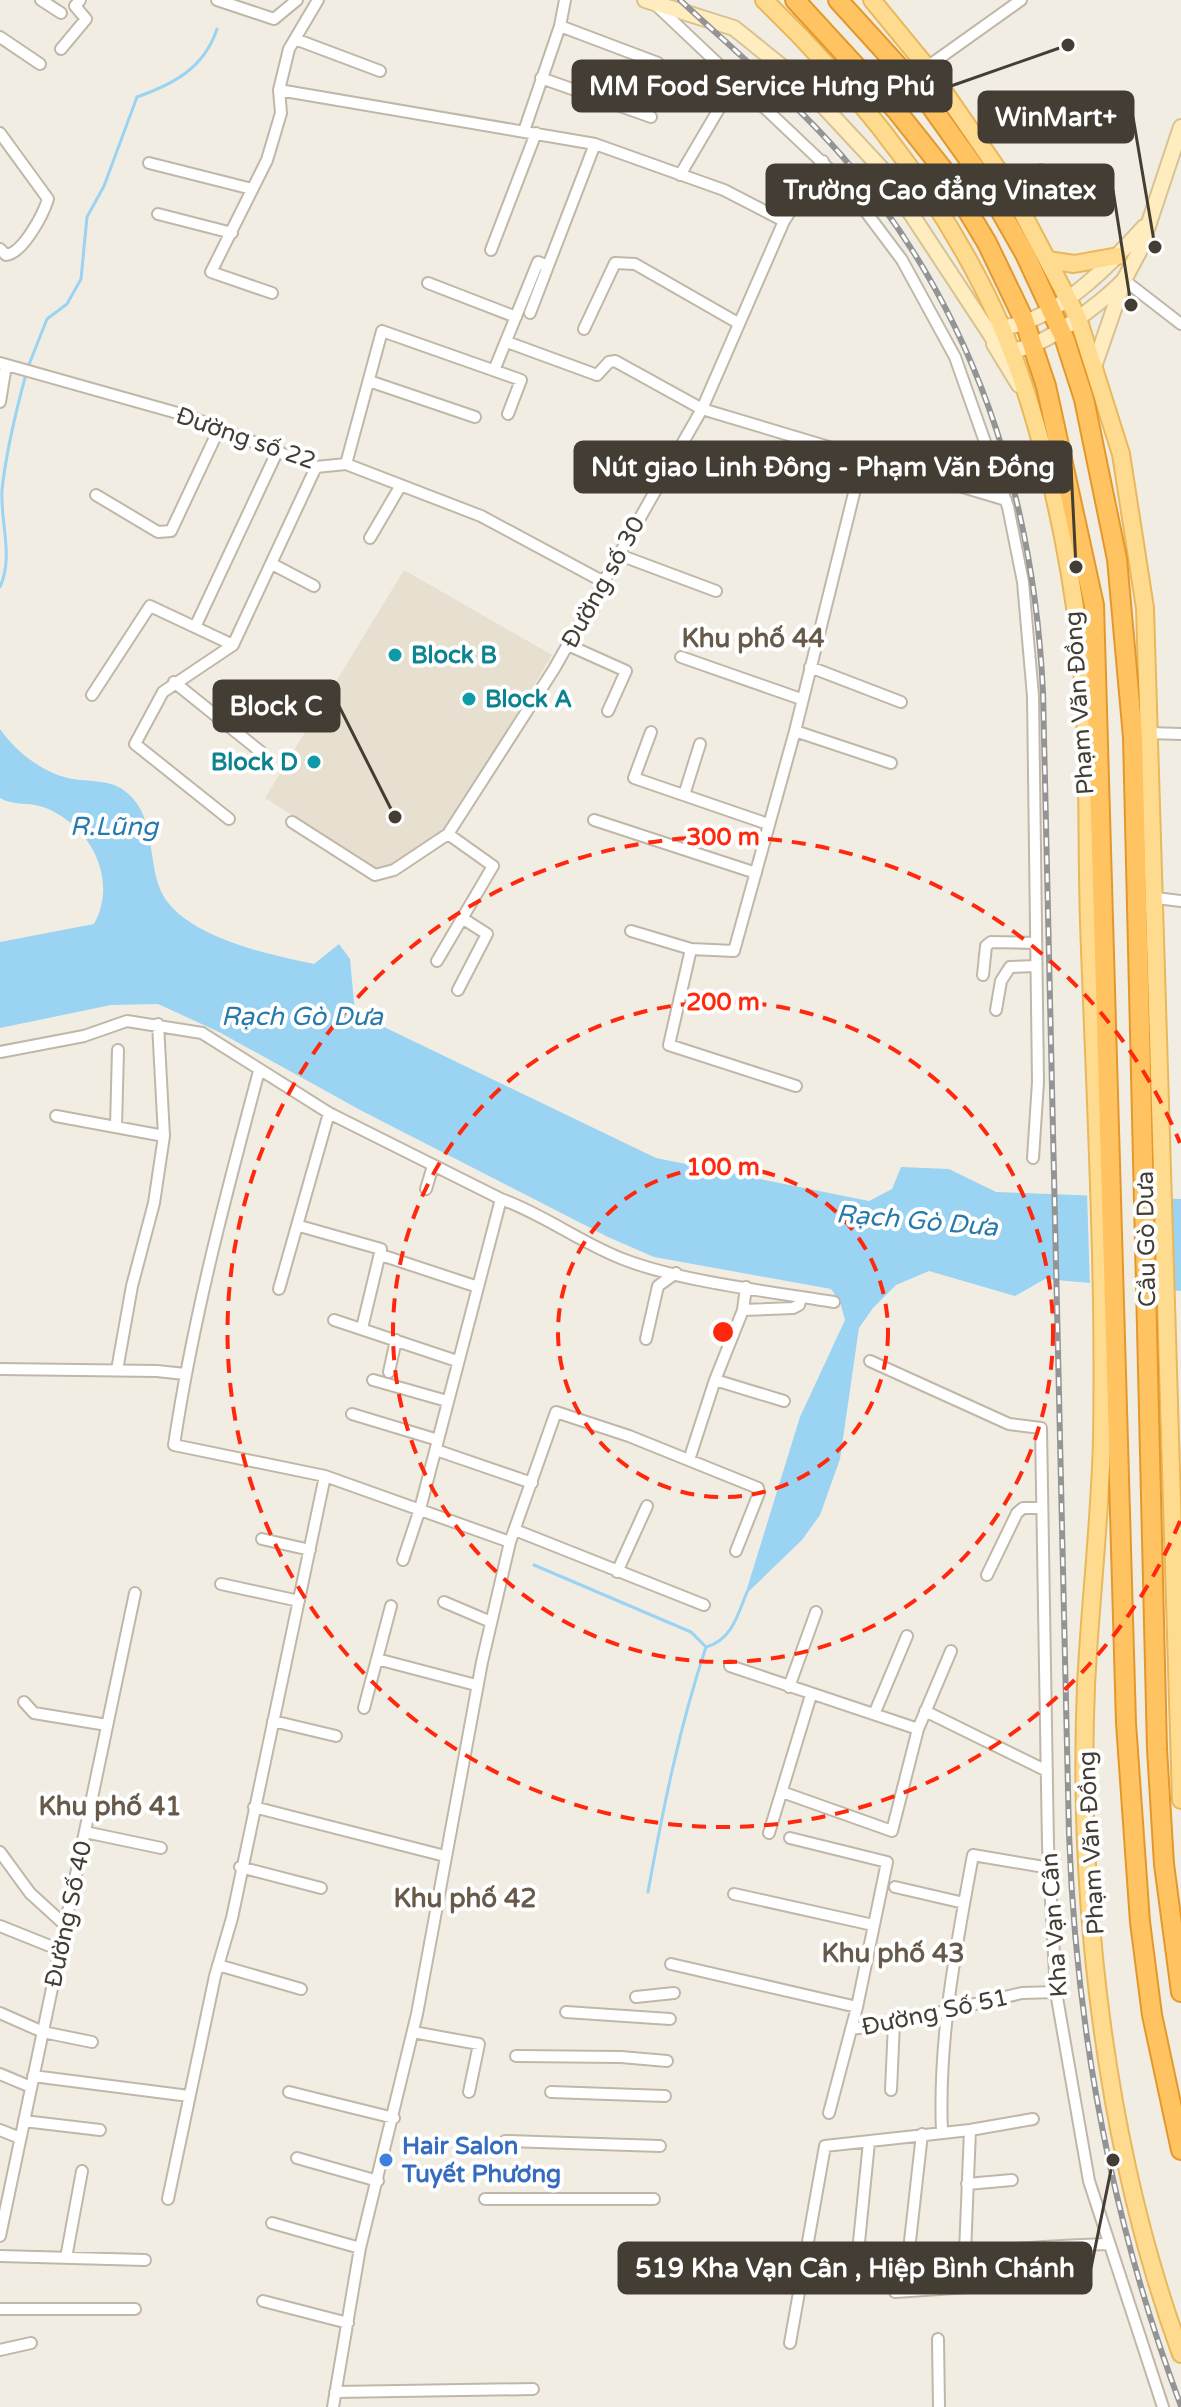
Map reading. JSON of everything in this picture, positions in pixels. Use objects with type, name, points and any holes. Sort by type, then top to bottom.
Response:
[{"type":"highway","name":"Phạm Văn Đồng","points":[[795,0],[896,110],[942,168],[987,243],[1024,320],[1046,386],[1094,605],[1104,1159]]},
{"type":"highway","name":"Phạm Văn Đồng","points":[[838,0],[918,88],[980,175],[1025,254],[1051,308],[1084,399],[1117,559],[1125,616],[1152,1158]]},
{"type":"highway","points":[[1025,254],[1048,260]]},
{"type":"highway","name":"Cầu Gò Dưa","points":[[1152,1158],[1156,1321]]},
{"type":"highway","name":"Cầu Gò Dưa","points":[[1104,1159],[1110,1322],[1116,1355]]},
{"type":"highway","points":[[1156,1321],[1158,1761],[1164,1864],[1181,1992]]},
{"type":"highway","name":"Phạm Văn Đồng","points":[[1116,1355],[1121,1609],[1138,1893],[1152,2015],[1181,2150]]},
{"type":"main road","name":"Phạm Văn Đồng","points":[[764,0],[858,97],[964,254],[997,334],[1010,351],[1055,498],[1079,638],[1104,1159]]},
{"type":"main road","points":[[872,0],[927,67],[1005,180],[1048,260],[1078,318],[1095,364],[1128,486],[1145,608],[1156,898],[1152,1158]]},
{"type":"main road","points":[[651,3],[734,28],[801,82],[881,168],[945,261],[982,323],[997,334],[1024,393]]},
{"type":"main road","points":[[1084,399],[1124,280],[1140,250],[1181,127]]},
{"type":"main road","points":[[997,334],[1068,299],[1118,256],[1147,223]]},
{"type":"main road","points":[[1048,260],[1074,264],[1118,256]]},
{"type":"main road","points":[[1010,351],[1033,343],[1100,305],[1124,280]]},
{"type":"main road","points":[[1125,616],[1145,608]]},
{"type":"main road","points":[[1156,1321],[1174,1408],[1181,1800]]},
{"type":"main road","name":"Phạm Văn Đồng","points":[[1110,1322],[1102,1417],[1101,1504],[1086,1686],[1091,1899],[1108,2073],[1152,2263],[1181,2354]]},
{"type":"main road","points":[[1102,1417],[1116,1355]]},
{"type":"street","points":[[41,0],[61,13]]},
{"type":"street","points":[[61,49],[86,19],[75,6],[80,0]]},
{"type":"street","points":[[217,0],[274,19],[297,0]]},
{"type":"street","points":[[272,293],[211,272],[267,160],[281,113],[279,90],[289,49],[318,0]]},
{"type":"street","points":[[524,131],[560,26],[565,0]]},
{"type":"street","points":[[927,67],[1021,0]]},
{"type":"street","points":[[651,3],[823,161],[845,184],[902,260],[955,357],[1006,500],[1023,582],[1033,696],[1038,1082],[1033,1158]]},
{"type":"street","points":[[560,26],[658,63]]},
{"type":"street","points":[[0,37],[40,64]]},
{"type":"street","points":[[295,39],[380,71]]},
{"type":"street","points":[[541,78],[651,117]]},
{"type":"street","points":[[680,175],[736,80]]},
{"type":"street","points":[[279,90],[595,144],[724,190],[784,221]]},
{"type":"street","points":[[0,133],[48,199],[45,210],[17,250],[6,255],[0,249]]},
{"type":"street","points":[[491,250],[536,133]]},
{"type":"street","points":[[530,313],[595,144]]},
{"type":"street","name":"Đường số 30","points":[[292,822],[375,875],[394,870],[448,834],[568,645],[702,409],[784,221],[823,161]]},
{"type":"street","points":[[149,163],[252,189]]},
{"type":"street","points":[[1005,180],[1041,170],[1064,193]]},
{"type":"street","points":[[158,214],[232,233]]},
{"type":"street","points":[[495,368],[538,262],[548,266]]},
{"type":"street","points":[[584,329],[615,263],[635,264],[738,323]]},
{"type":"street","points":[[1124,280],[1181,324]]},
{"type":"street","points":[[428,283],[516,317]]},
{"type":"street","points":[[346,464],[382,331],[495,368],[521,380],[508,414]]},
{"type":"street","points":[[507,342],[597,375],[609,362],[615,361],[702,409],[1006,500]]},
{"type":"street","points":[[0,402],[7,365]]},
{"type":"street","name":"Đường số 22","points":[[7,365],[60,382],[139,401],[316,467],[346,464],[481,516],[602,581]]},
{"type":"street","points":[[369,381],[475,417]]},
{"type":"street","points":[[96,495],[158,532],[171,531],[219,429]]},
{"type":"street","points":[[196,625],[277,452]]},
{"type":"street","points":[[631,931],[691,949],[734,951],[795,731],[863,457]]},
{"type":"street","points":[[229,819],[135,744],[163,692],[233,645],[316,467]]},
{"type":"street","points":[[370,538],[401,485]]},
{"type":"street","points":[[617,554],[716,591]]},
{"type":"street","points":[[272,564],[314,586]]},
{"type":"street","points":[[92,695],[147,608],[154,607],[196,625],[233,645]]},
{"type":"street","points":[[568,645],[626,671],[608,711]]},
{"type":"street","points":[[681,657],[801,699]]},
{"type":"street","points":[[810,667],[901,702]]},
{"type":"street","points":[[174,682],[261,752]]},
{"type":"street","points":[[795,731],[891,763]]},
{"type":"street","points":[[651,732],[634,778],[768,824]]},
{"type":"street","points":[[1149,733],[1181,734]]},
{"type":"street","points":[[684,795],[700,744]]},
{"type":"street","points":[[594,820],[756,873]]},
{"type":"street","points":[[437,961],[493,866],[448,834]]},
{"type":"street","points":[[1156,898],[1181,901]]},
{"type":"street","points":[[458,990],[487,934],[462,918]]},
{"type":"street","points":[[983,975],[986,946],[991,942],[1036,943]]},
{"type":"street","points":[[691,949],[669,1045],[796,1086]]},
{"type":"street","points":[[996,1010],[1005,973],[1010,967],[1036,966]]},
{"type":"street","points":[[0,1052],[84,1036],[127,1021],[202,1033],[329,1113],[501,1199],[528,1208],[598,1249],[630,1262],[676,1273],[834,1302]]},
{"type":"street","points":[[117,1370],[132,1286],[154,1203],[164,1136],[158,1024]]},
{"type":"street","points":[[116,1127],[118,1050]]},
{"type":"street","points":[[259,1071],[185,1374],[174,1445],[325,1476],[510,1542]]},
{"type":"street","points":[[279,1289],[329,1113]]},
{"type":"street","points":[[56,1116],[164,1136]]},
{"type":"street","points":[[426,1189],[433,1166]]},
{"type":"street","points":[[403,1560],[420,1509],[501,1199]]},
{"type":"street","points":[[303,1227],[379,1248],[381,1255],[362,1328]]},
{"type":"street","points":[[381,1255],[478,1287]]},
{"type":"street","points":[[646,1339],[658,1286],[676,1273]]},
{"type":"street","points":[[689,1460],[715,1380],[743,1310],[746,1287]]},
{"type":"street","points":[[743,1310],[793,1308],[799,1305],[801,1297]]},
{"type":"street","points":[[334,1320],[457,1361]]},
{"type":"street","points":[[389,1372],[396,1340]]},
{"type":"street","name":"Kha Vạn Cân","points":[[870,1361],[1009,1424],[1041,1428],[1047,1771],[1056,1992],[1089,2181],[1163,2407]]},
{"type":"street","points":[[0,1369],[185,1374]]},
{"type":"street","points":[[373,1380],[447,1401]]},
{"type":"street","points":[[715,1380],[784,1401]]},
{"type":"street","points":[[333,2407],[360,2248],[413,2032],[476,1685],[510,1542],[556,1412],[758,1488],[759,1493],[736,1551]]},
{"type":"street","points":[[352,1414],[532,1483]]},
{"type":"street","points":[[168,2199],[218,1965],[232,1918],[240,1867],[325,1476]]},
{"type":"street","points":[[617,1572],[647,1506]]},
{"type":"street","points":[[987,1575],[1017,1513],[1023,1508],[1041,1508]]},
{"type":"street","points":[[515,1530],[704,1605]]},
{"type":"street","points":[[262,1539],[310,1550]]},
{"type":"street","points":[[221,1584],[299,1601]]},
{"type":"street","name":"Đường Số 40","points":[[0,2236],[4,2198],[24,2121],[135,1593]]},
{"type":"street","points":[[444,1602],[491,1622]]},
{"type":"street","points":[[364,1708],[391,1606]]},
{"type":"street","points":[[789,1687],[816,1612]]},
{"type":"street","points":[[875,1712],[907,1636]]},
{"type":"street","points":[[782,1792],[892,1831],[918,1729],[951,1651]]},
{"type":"street","points":[[377,1659],[476,1685]]},
{"type":"street","points":[[730,1666],[811,1695],[875,1712],[918,1729]]},
{"type":"street","points":[[769,1833],[811,1695]]},
{"type":"street","points":[[24,1702],[34,1713],[107,1725]]},
{"type":"street","points":[[925,1711],[1047,1771]]},
{"type":"street","points":[[273,1721],[336,1736]]},
{"type":"street","points":[[254,1807],[445,1856]]},
{"type":"street","points":[[85,1832],[161,1848]]},
{"type":"street","points":[[790,1838],[887,1862],[851,2029]]},
{"type":"street","points":[[0,1852],[30,1893],[65,1925]]},
{"type":"street","points":[[942,2132],[940,2095],[949,2011],[973,1855],[1050,1868]]},
{"type":"street","points":[[240,1867],[321,1888]]},
{"type":"street","points":[[895,1887],[964,1903]]},
{"type":"street","points":[[734,1894],[873,1925]]},
{"type":"street","points":[[0,1926],[60,1950]]},
{"type":"street","points":[[671,1964],[857,2007]]},
{"type":"street","points":[[218,1965],[301,1989]]},
{"type":"street","name":"Đường Số 51","points":[[829,2113],[851,2029],[894,2023],[1022,1993],[1056,1992]]},
{"type":"street","points":[[636,1997],[674,1993]]},
{"type":"street","points":[[566,2012],[670,2019]]},
{"type":"street","points":[[0,2013],[43,2032],[92,2042]]},
{"type":"street","points":[[891,2090],[894,2023]]},
{"type":"street","points":[[413,2032],[479,2044],[469,2092]]},
{"type":"street","points":[[516,2056],[621,2057],[667,2061]]},
{"type":"street","points":[[0,2074],[32,2082],[189,2096]]},
{"type":"street","points":[[289,2092],[394,2118]]},
{"type":"street","points":[[551,2092],[665,2096]]},
{"type":"street","points":[[790,2343],[825,2146],[970,2130],[1033,2119]]},
{"type":"street","points":[[24,2121],[100,2130]]},
{"type":"street","points":[[0,2130],[20,2138]]},
{"type":"street","points":[[965,2253],[970,2130]]},
{"type":"street","points":[[908,2259],[922,2134]]},
{"type":"street","points":[[505,2141],[660,2146]]},
{"type":"street","points":[[857,2262],[869,2142]]},
{"type":"street","points":[[297,2158],[378,2181]]},
{"type":"street","points":[[66,2258],[82,2171]]},
{"type":"street","points":[[967,2184],[1012,2180]]},
{"type":"street","points":[[485,2199],[654,2199]]},
{"type":"street","points":[[272,2223],[360,2248]]},
{"type":"street","points":[[651,2262],[727,2270],[805,2267],[982,2252],[1017,2246],[1108,2244]]},
{"type":"street","points":[[895,2292],[985,2285],[982,2252]]},
{"type":"street","points":[[0,2256],[145,2260]]},
{"type":"street","points":[[263,2301],[348,2323]]},
{"type":"street","points":[[0,2309],[135,2309]]},
{"type":"street","points":[[938,2339],[939,2407]]},
{"type":"street","points":[[0,2350],[31,2343]]},
{"type":"street","points":[[335,2392],[533,2389]]},
{"type":"shaded area","points":[[404,570],[552,655],[447,831],[382,872],[265,798]]},
{"type":"water","name":"Rạch Gò Dưa","points":[[0,729],[21,753],[39,766],[68,778],[110,784],[133,798],[146,822],[160,889],[170,905],[186,919],[228,941],[314,964],[339,944],[350,959],[355,1013],[656,1158],[869,1201],[892,1189],[901,1167],[949,1169],[996,1192],[1181,1199],[1181,1291],[1045,1279],[1015,1296],[929,1271],[896,1285],[873,1308],[859,1328],[840,1459],[820,1515],[802,1540],[745,1595],[800,1417],[845,1320],[840,1302],[831,1289],[654,1257],[608,1237],[362,1111],[219,1032],[158,1004],[111,1005],[0,1028],[0,942],[94,924],[101,907],[103,889],[96,855],[74,826],[43,807],[0,798]]},
{"type":"pier","points":[[1087,1192],[1167,1195],[1170,1294],[1090,1287]]},
{"type":"waterway","points":[[28,367],[47,319],[67,304],[81,279],[87,217],[104,186],[137,97],[186,73],[204,54],[217,29]]},
{"type":"waterway","points":[[0,587],[6,563],[2,490],[26,374]]},
{"type":"waterway","points":[[534,1565],[691,1632],[706,1647]]},
{"type":"waterway","points":[[648,1892],[672,1769],[706,1647],[715,1644],[728,1632],[747,1592]]},
{"type":"railway","points":[[680,0],[784,95],[842,156],[888,214],[928,276],[961,340],[989,407],[1010,476],[1026,547],[1037,620],[1043,693],[1073,1907],[1089,2053],[1117,2196],[1135,2267],[1181,2406]]},
{"type":"place","name":"MM Food Service Hưng Phú","points":[[1068,45]]},
{"type":"place","name":"WinMart+","points":[[1155,247]]},
{"type":"place","name":"Trường Cao đẳng Vinatex","points":[[1131,305]]},
{"type":"place","name":"Nút giao Linh Đông - Phạm Văn Đồng","points":[[1076,567]]},
{"type":"place","name":"Block B","points":[[395,655]]},
{"type":"place","name":"Block A","points":[[469,699]]},
{"type":"place","name":"Block D","points":[[314,762]]},
{"type":"place","name":"Block C","points":[[395,817]]},
{"type":"place","name":"Hair Salon Tuyết Phương","points":[[386,2160]]},
{"type":"place","name":"519 Kha Vạn Cân , Hiệp Bình Chánh","points":[[1113,2160]]},
{"type":"district","name":"Khu phố 44","points":[[753,638]]},
{"type":"district","name":"Khu phố 41","points":[[110,1806]]},
{"type":"district","name":"Khu phố 42","points":[[465,1898]]},
{"type":"district","name":"Khu phố 43","points":[[893,1953]]},
{"type":"water label","name":"R.Lũng","points":[[114,826]]}]
